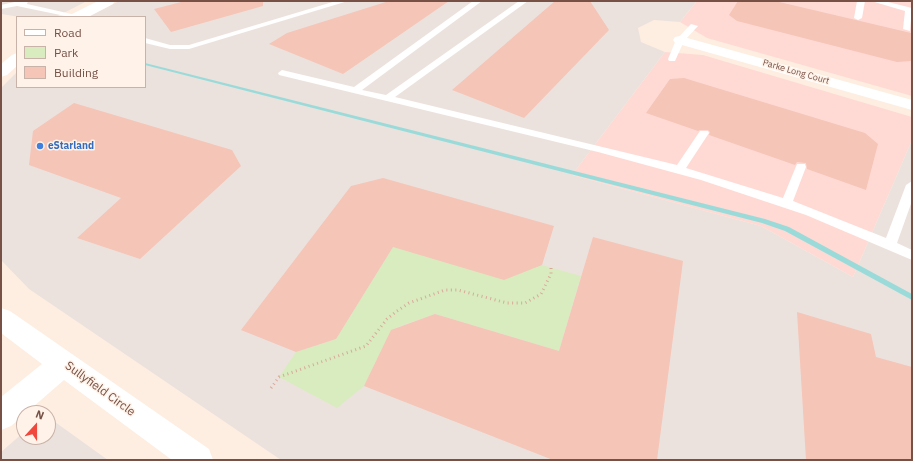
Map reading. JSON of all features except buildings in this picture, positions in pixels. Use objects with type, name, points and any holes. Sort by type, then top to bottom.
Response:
[{"type":"street","points":[[81,16],[108,1]]},
{"type":"street","name":"Parke Long Court","points":[[680,40],[912,105]]},
{"type":"street","points":[[1,72],[16,59]]},
{"type":"street","name":"Sullyfield Circle","points":[[1,319],[198,460]]},
{"type":"street","points":[[1,416],[64,363]]},
{"type":"lane","points":[[1,7],[31,1]]},
{"type":"lane","points":[[146,40],[170,47],[189,48],[344,1]]},
{"type":"lane","points":[[356,90],[478,1]]},
{"type":"lane","points":[[387,99],[524,1]]},
{"type":"lane","points":[[858,18],[861,1]]},
{"type":"lane","points":[[875,1],[911,10],[907,29]]},
{"type":"lane","points":[[18,4],[74,16]]},
{"type":"lane","points":[[672,59],[680,40],[694,26]]},
{"type":"lane","points":[[282,73],[680,169],[786,202],[835,220],[912,255]]},
{"type":"lane","points":[[680,169],[704,133]]},
{"type":"lane","points":[[786,202],[801,167]]},
{"type":"lane","points":[[890,244],[912,185]]},
{"type":"path","points":[[271,388],[279,377],[366,346],[387,319],[409,303],[445,290],[458,290],[507,303],[525,303],[541,294],[551,274],[551,268]]},
{"type":"shaded area","points":[[1,1],[87,1],[58,16],[16,16],[1,14]]},
{"type":"shaded area","points":[[119,1],[697,1],[680,22],[654,20],[638,28],[641,42],[665,52],[572,175],[761,226],[853,277],[912,140],[912,460],[281,460],[29,289],[1,260],[1,88],[16,73],[16,88],[146,88],[146,16],[90,16]]},
{"type":"shaded area","points":[[697,1],[912,1],[912,96],[707,38],[680,22]]},
{"type":"shaded area","points":[[665,52],[703,55],[912,117],[912,140],[853,277],[761,226],[572,175]]},
{"type":"shaded area","points":[[56,423],[108,460],[1,460],[1,452],[16,439],[16,445],[56,445]]},
{"type":"green space","points":[[393,247],[542,265],[581,276],[559,351],[435,314],[395,328],[364,386],[337,408],[279,377],[296,352],[336,339]]},
{"type":"waterway","points":[[146,64],[763,221],[787,229],[912,297]]},
{"type":"place","name":"eStarland","points":[[40,146]]}]
